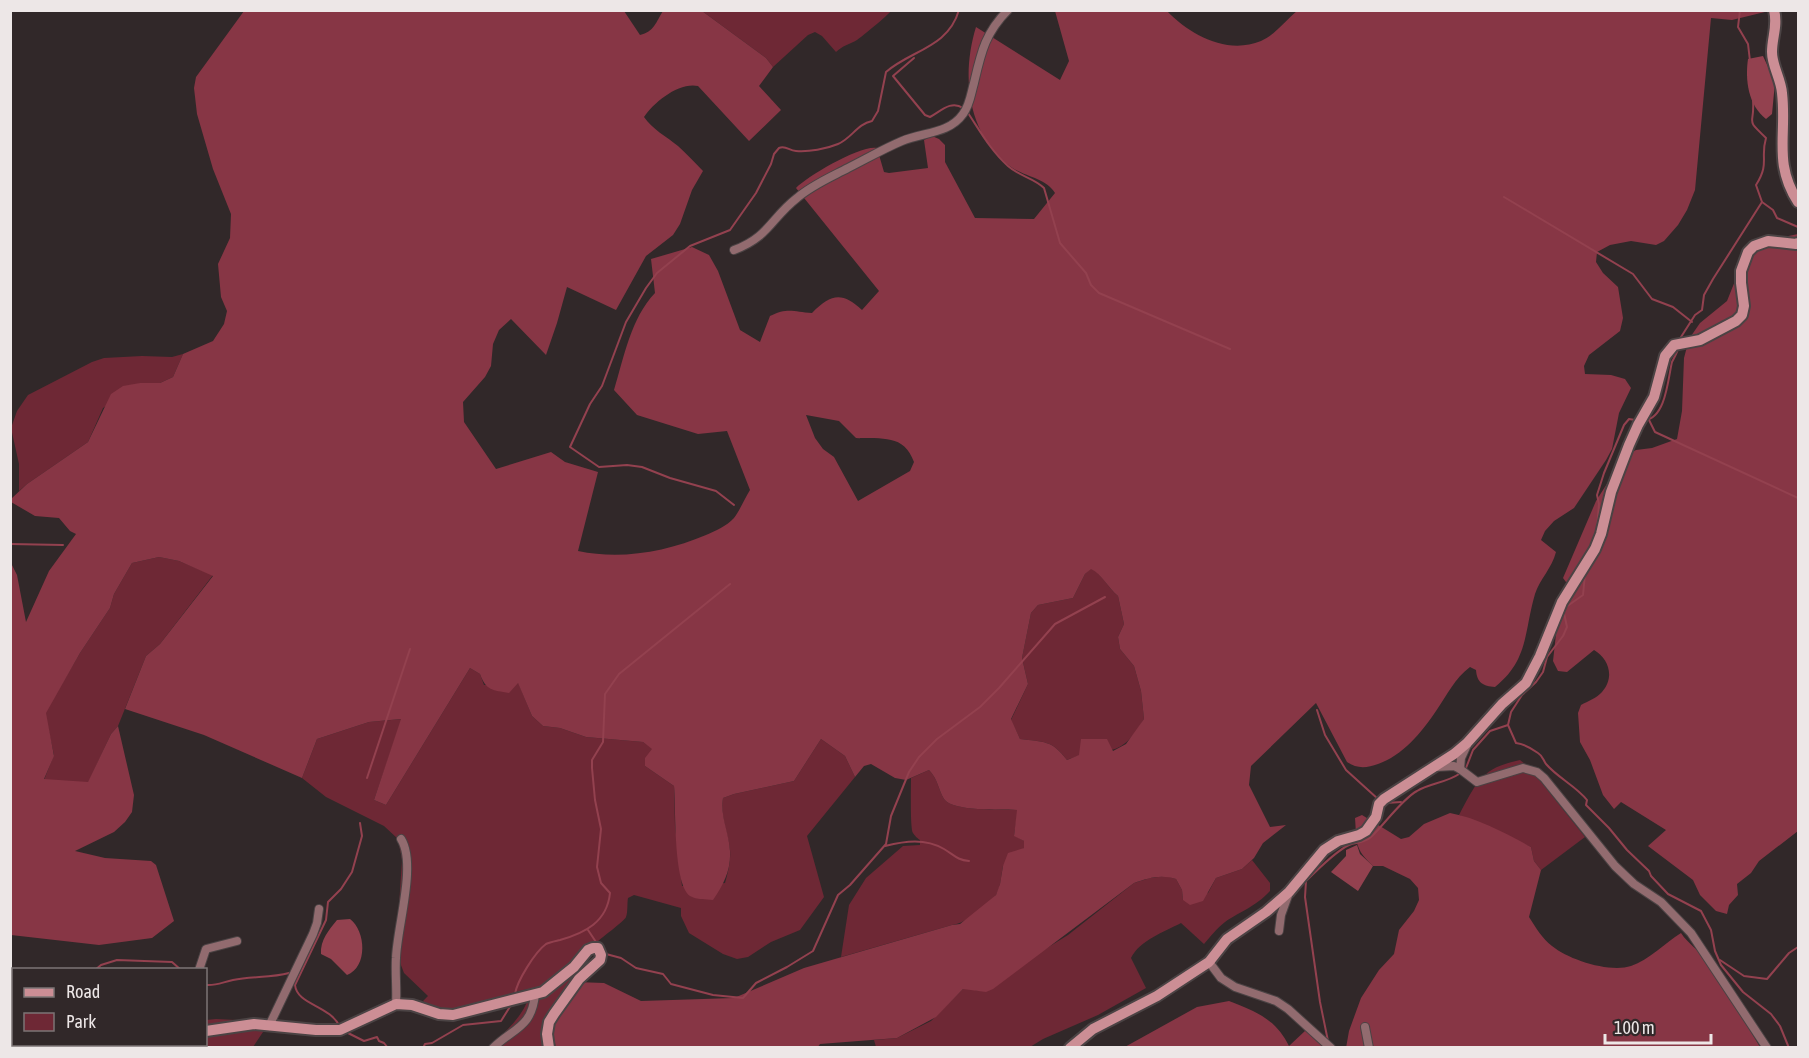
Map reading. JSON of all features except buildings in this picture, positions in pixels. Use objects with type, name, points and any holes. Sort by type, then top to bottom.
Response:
[{"type":"street","points":[[734,250],[761,236],[788,205],[819,183],[900,142],[946,128],[956,121],[964,113],[969,101],[986,38],[1008,10]]},
{"type":"street","points":[[1774,10],[1776,29],[1772,55],[1783,96],[1784,171],[1786,180],[1798,202]]},
{"type":"street","points":[[1071,1047],[1094,1029],[1157,996],[1209,962],[1227,939],[1266,912],[1289,892],[1324,850],[1338,841],[1366,831],[1376,817],[1379,804],[1384,799],[1436,767],[1467,743],[1495,711],[1526,683],[1562,602],[1595,549],[1611,492],[1638,425],[1654,397],[1665,356],[1674,345],[1700,340],[1736,321],[1742,315],[1744,306],[1741,271],[1748,252],[1754,246],[1768,241],[1798,243]]},
{"type":"street","points":[[1460,769],[1461,758],[1467,743]]},
{"type":"street","points":[[1436,767],[1454,766],[1477,782],[1523,768],[1537,772],[1615,866],[1634,884],[1661,902],[1691,933],[1767,1047]]},
{"type":"street","points":[[396,1004],[396,959],[408,873],[406,852],[401,839]]},
{"type":"street","points":[[1279,931],[1281,915],[1289,892]]},
{"type":"street","points":[[269,1026],[313,934],[319,909]]},
{"type":"street","points":[[198,968],[206,949],[237,941]]},
{"type":"street","points":[[207,1031],[240,1025],[340,1030],[396,1004],[412,1005],[445,1015],[535,994],[553,986],[574,967],[588,950],[593,948],[600,951],[601,956],[597,963],[579,979],[549,1022],[547,1034],[549,1047]]},
{"type":"street","points":[[1209,962],[1221,978],[1235,987],[1276,1001],[1288,1009],[1331,1047]]},
{"type":"street","points":[[493,1047],[514,1033],[533,1012],[535,994]]},
{"type":"street","points":[[1365,1027],[1369,1047]]},
{"type":"green space","points":[[702,11],[891,11],[860,38],[836,52],[822,36],[815,32],[808,35],[773,67],[766,58]]},
{"type":"green space","points":[[183,354],[173,377],[160,383],[140,383],[103,408],[88,442],[19,491],[19,464],[11,428],[17,411],[28,395],[104,358],[172,357]]},
{"type":"green space","points":[[159,557],[179,561],[213,575],[160,644],[146,656],[118,726],[111,734],[88,783],[44,780],[54,755],[45,713],[80,653],[110,608],[114,594],[132,563]]},
{"type":"green space","points":[[1091,568],[1118,596],[1124,624],[1118,637],[1120,649],[1134,666],[1141,691],[1144,719],[1135,733],[1118,748],[1080,755],[1067,760],[1052,745],[1020,739],[1011,720],[1028,684],[1022,658],[1031,613],[1038,605],[1073,598],[1085,574]]},
{"type":"green space","points":[[470,668],[480,674],[484,685],[518,682],[532,716],[543,726],[560,728],[586,737],[643,742],[653,749],[645,766],[674,786],[675,826],[682,886],[725,883],[730,854],[723,818],[723,798],[794,781],[821,739],[845,756],[855,777],[807,836],[824,897],[800,930],[771,942],[748,957],[737,959],[723,954],[689,933],[681,916],[681,908],[634,895],[628,898],[626,917],[593,946],[552,1010],[551,1025],[556,1048],[498,1047],[493,1044],[522,1011],[526,1004],[528,989],[459,1008],[433,1007],[423,1001],[428,996],[404,973],[396,952],[402,860],[398,839],[384,826],[326,797],[302,778],[317,739],[369,722],[402,719],[374,800],[386,805]]},
{"type":"green space","points":[[1520,760],[1530,768],[1585,837],[1541,870],[1534,861],[1531,847],[1459,815],[1476,785],[1488,772]]},
{"type":"green space","points":[[929,770],[944,799],[949,803],[967,808],[1018,810],[1014,835],[1024,841],[1024,848],[1003,866],[1000,885],[993,899],[970,918],[957,924],[841,957],[849,905],[866,878],[903,846],[920,845],[920,840],[912,830],[911,778]]},
{"type":"green space","points":[[1252,860],[1270,883],[1270,891],[1253,905],[1225,922],[1204,944],[1181,923],[1146,941],[1131,958],[1146,988],[1098,1015],[1030,1047],[876,1047],[874,1040],[897,1038],[931,1021],[963,989],[978,991],[1068,935],[1134,883],[1166,876],[1176,879],[1182,890],[1183,900],[1208,893],[1216,878],[1242,869]]},
{"type":"green space","points":[[207,1020],[257,1021],[267,1026],[253,1047],[129,1048],[131,1046],[207,1046]]},
{"type":"shaded area","points":[[244,11],[624,11],[640,35],[652,29],[663,11],[702,11],[766,58],[773,67],[759,86],[781,110],[749,141],[698,86],[683,87],[668,94],[644,117],[703,171],[692,190],[680,224],[673,235],[646,256],[616,310],[567,287],[546,355],[511,319],[499,330],[493,344],[491,366],[485,377],[463,402],[464,422],[496,469],[551,452],[565,462],[598,472],[578,551],[611,555],[659,550],[691,541],[721,528],[734,518],[750,490],[727,431],[698,434],[637,415],[614,390],[634,326],[655,293],[651,259],[692,247],[709,255],[718,271],[740,330],[760,342],[770,316],[776,313],[791,311],[812,313],[825,302],[837,297],[849,300],[862,310],[879,291],[796,188],[835,162],[859,151],[877,148],[884,172],[928,168],[924,140],[932,136],[945,145],[945,162],[975,218],[1034,219],[1055,193],[1041,181],[1011,167],[996,154],[985,139],[971,103],[969,84],[971,46],[976,27],[1060,80],[1069,61],[1055,11],[1167,11],[1198,35],[1235,46],[1261,41],[1276,31],[1297,11],[1769,11],[1732,20],[1711,18],[1695,190],[1678,225],[1664,241],[1656,245],[1631,241],[1610,245],[1597,252],[1596,262],[1603,273],[1618,287],[1623,318],[1620,331],[1589,355],[1584,366],[1585,374],[1611,375],[1625,379],[1631,388],[1619,413],[1612,449],[1606,460],[1574,508],[1554,521],[1541,540],[1556,552],[1535,594],[1520,655],[1506,677],[1495,687],[1487,686],[1479,681],[1476,670],[1470,667],[1411,742],[1387,760],[1366,767],[1358,767],[1347,762],[1316,703],[1251,766],[1249,785],[1270,827],[1286,825],[1263,843],[1254,858],[1242,869],[1216,878],[1203,901],[1190,905],[1183,900],[1182,890],[1176,879],[1155,877],[1134,883],[993,989],[986,992],[963,989],[936,1017],[897,1038],[820,1044],[817,1048],[556,1048],[551,1025],[552,1010],[566,986],[576,982],[604,983],[641,1001],[734,998],[804,968],[960,924],[996,895],[1008,853],[1024,848],[1024,841],[1014,836],[1017,810],[967,808],[949,803],[944,799],[929,770],[906,780],[895,778],[871,764],[864,766],[855,777],[845,756],[821,739],[794,781],[723,798],[723,812],[730,851],[728,871],[713,900],[696,898],[690,896],[685,889],[678,862],[674,786],[645,766],[645,758],[652,749],[643,742],[586,737],[560,728],[543,726],[532,716],[518,683],[509,693],[494,690],[485,684],[480,674],[470,668],[386,805],[374,800],[401,719],[369,722],[317,739],[302,778],[204,735],[125,709],[146,656],[160,644],[213,576],[179,561],[159,557],[132,563],[114,594],[110,608],[80,653],[46,713],[54,756],[44,779],[88,782],[111,734],[118,726],[134,795],[132,812],[114,832],[75,851],[105,858],[151,861],[156,865],[174,921],[152,938],[99,945],[11,935],[10,561],[17,575],[26,622],[49,571],[76,534],[70,531],[59,518],[35,516],[11,502],[11,499],[27,484],[88,442],[111,394],[123,386],[160,383],[173,377],[183,354],[213,341],[224,324],[227,311],[221,297],[218,264],[230,238],[231,214],[213,169],[197,114],[194,88],[196,77]],"holes":[[[806,415],[839,421],[856,438],[898,442],[910,453],[914,462],[910,471],[858,501],[834,457],[823,449],[815,438]],[[1091,569],[1118,596],[1124,624],[1118,637],[1120,649],[1134,666],[1141,691],[1144,719],[1126,744],[1113,751],[1107,739],[1081,739],[1079,755],[1067,760],[1052,745],[1020,739],[1011,719],[1028,684],[1022,658],[1031,613],[1038,605],[1073,598],[1085,574]]]},
{"type":"shaded area","points":[[1763,56],[1775,82],[1772,114],[1766,119],[1755,107],[1749,92],[1747,75],[1748,59]]},
{"type":"shaded area","points":[[1798,234],[1798,831],[1759,861],[1751,873],[1737,884],[1738,895],[1729,905],[1727,914],[1716,911],[1700,895],[1693,880],[1648,846],[1666,830],[1621,802],[1614,809],[1603,795],[1590,760],[1580,742],[1578,713],[1581,705],[1598,696],[1606,686],[1609,674],[1607,663],[1594,650],[1567,672],[1558,671],[1553,661],[1557,625],[1569,586],[1563,578],[1596,501],[1624,457],[1636,450],[1652,448],[1677,439],[1682,411],[1684,358],[1689,339],[1700,323],[1727,301],[1739,271],[1759,249],[1775,239]]},
{"type":"shaded area","points":[[1450,813],[1482,823],[1531,847],[1534,861],[1541,870],[1529,917],[1552,946],[1590,964],[1622,968],[1644,960],[1681,933],[1708,961],[1760,1047],[1346,1048],[1349,1031],[1361,998],[1379,970],[1394,954],[1399,930],[1414,911],[1419,900],[1418,888],[1410,879],[1383,866],[1373,866],[1362,854],[1358,845],[1355,818],[1362,815],[1401,839],[1409,837],[1424,824]]},
{"type":"shaded area","points":[[1357,845],[1360,854],[1373,866],[1358,891],[1331,872],[1346,856],[1346,850]]},
{"type":"shaded area","points":[[350,919],[359,932],[362,948],[359,965],[347,975],[331,959],[321,954],[321,949],[326,936],[337,920]]},
{"type":"shaded area","points":[[1229,1001],[1271,1022],[1284,1036],[1289,1046],[1306,1030],[1331,1048],[1123,1048],[1197,1007]]},
{"type":"waterway","points":[[734,505],[716,491],[670,478],[642,467],[627,465],[599,467],[570,447],[590,404],[602,386],[626,322],[657,273],[690,246],[730,230],[756,193],[779,148],[812,151],[828,147],[838,144],[862,125],[872,121],[878,111],[886,72],[938,41],[954,23],[959,10]]},
{"type":"waterway","points":[[1740,10],[1738,27],[1748,44],[1750,61]]},
{"type":"waterway","points":[[914,58],[893,76],[925,115],[930,117],[954,105],[963,108]]},
{"type":"waterway","points":[[1753,100],[1753,124],[1766,138],[1763,171],[1756,185],[1762,202],[1773,210],[1777,218],[1798,227]]},
{"type":"waterway","points":[[968,113],[986,141],[1002,160],[1012,169],[1044,188],[1060,243],[1086,273],[1091,285],[1099,293],[1230,349]]},
{"type":"waterway","points":[[1504,197],[1633,274],[1652,299],[1673,307],[1692,322]]},
{"type":"waterway","points":[[1681,337],[1695,315],[1702,310],[1704,295],[1762,202]]},
{"type":"waterway","points":[[1645,420],[1652,418],[1662,405],[1672,362],[1678,349]]},
{"type":"waterway","points":[[1597,529],[1599,504],[1597,495],[1604,473],[1624,425],[1629,419],[1635,420]]},
{"type":"waterway","points":[[1649,420],[1655,432],[1798,498]]},
{"type":"waterway","points":[[1602,543],[1599,554],[1585,574],[1583,595],[1566,607],[1564,613],[1567,627],[1563,636],[1547,657],[1543,672],[1522,695],[1511,712],[1508,725],[1516,743],[1527,746],[1540,754],[1551,769],[1583,795],[1587,800],[1586,805],[1668,894],[1701,911],[1711,930],[1715,951],[1721,965],[1743,992],[1771,1014],[1780,1026],[1789,1048]]},
{"type":"waterway","points":[[10,544],[63,545]]},
{"type":"waterway","points":[[515,994],[523,975],[542,948],[548,943],[586,930],[599,919],[608,903],[610,893],[601,883],[597,867],[601,829],[592,768],[592,760],[603,742],[605,694],[619,674],[730,584]]},
{"type":"waterway","points":[[606,954],[621,958],[636,968],[663,974],[671,984],[713,995],[743,998],[756,983],[813,951],[838,895],[850,885],[886,844],[891,816],[909,772],[919,757],[937,739],[980,707],[1055,624],[1105,597]]},
{"type":"waterway","points":[[367,778],[410,649]]},
{"type":"waterway","points":[[1317,710],[1325,735],[1346,770],[1378,799]]},
{"type":"waterway","points":[[1466,768],[1473,750],[1490,731],[1508,725]]},
{"type":"waterway","points":[[1328,1041],[1305,897],[1306,881],[1344,848],[1371,837],[1411,795],[1459,774]]},
{"type":"waterway","points":[[1386,803],[1401,802]]},
{"type":"waterway","points":[[340,1027],[329,1014],[301,997],[295,985],[326,920],[328,902],[341,889],[352,872],[362,836],[360,823]]},
{"type":"waterway","points":[[885,846],[907,842],[930,843],[958,858],[969,861]]},
{"type":"waterway","points":[[588,930],[598,945]]},
{"type":"waterway","points":[[1720,960],[1744,976],[1767,979],[1789,953],[1798,947]]},
{"type":"waterway","points":[[97,968],[117,960],[172,962],[179,968]]},
{"type":"waterway","points":[[207,985],[289,973]]},
{"type":"waterway","points":[[423,1048],[425,1044],[432,1043],[463,1025],[501,1021],[511,1005]]},
{"type":"waterway","points":[[346,1032],[364,1041],[377,1037],[388,1048]]}]
